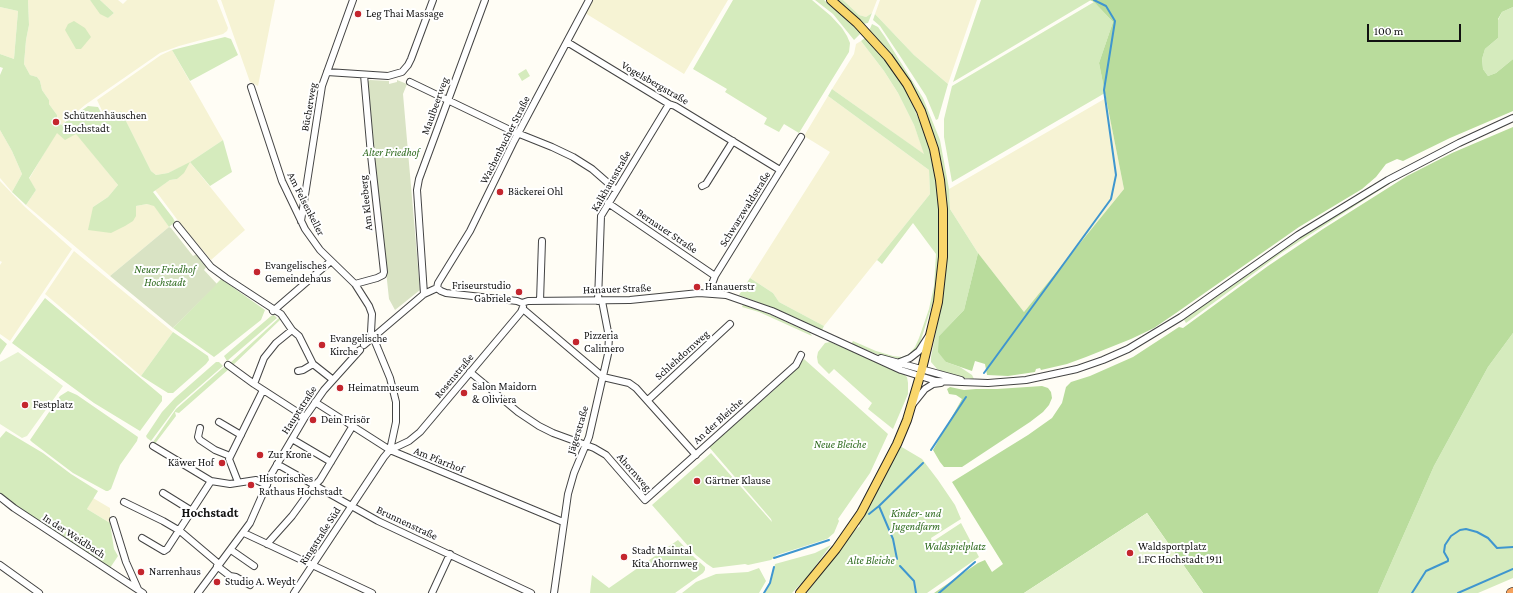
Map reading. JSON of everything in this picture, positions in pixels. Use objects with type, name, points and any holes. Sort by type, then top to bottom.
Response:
[{"type":"main road","points":[[800,593],[836,549],[861,513],[897,444],[911,407],[930,334],[940,288],[944,234],[940,180],[930,135],[913,96],[888,57],[857,23],[831,0]]},
{"type":"street","name":"Bücherweg","points":[[301,221],[319,99],[327,72],[353,0]]},
{"type":"street","points":[[327,72],[388,76],[399,74],[405,69],[411,58],[433,0]]},
{"type":"street","name":"Maulbeerweg","points":[[424,294],[416,190],[485,0]]},
{"type":"street","name":"Wachenbucher Straße","points":[[437,288],[438,282],[470,231],[518,133],[589,0]]},
{"type":"street","name":"Vogelsbergstraße","points":[[567,42],[780,170]]},
{"type":"street","name":"Am Kleeberg","points":[[355,284],[377,278],[383,275],[384,272],[364,75]]},
{"type":"street","points":[[410,82],[578,160],[592,169],[616,190]]},
{"type":"street","name":"Am Felsenkeller","points":[[251,87],[282,181],[301,221],[316,244],[355,284],[371,310],[371,330],[373,336]]},
{"type":"street","name":"Kalkhausstraße","points":[[603,377],[609,344],[600,301],[600,220],[608,203],[669,104]]},
{"type":"street","points":[[921,372],[936,381],[999,383],[1041,378],[1077,369],[1114,356],[1167,326],[1298,235],[1396,175],[1513,118]]},
{"type":"street","name":"Schwarzwaldstraße","points":[[710,293],[715,276],[801,137]]},
{"type":"street","points":[[702,186],[706,184],[733,141]]},
{"type":"street","name":"Bernauer Straße","points":[[608,203],[715,276]]},
{"type":"street","points":[[177,225],[211,266],[273,311],[281,314],[292,330],[299,336],[313,364],[332,379]]},
{"type":"street","points":[[540,301],[542,241]]},
{"type":"street","points":[[273,311],[331,261]]},
{"type":"street","points":[[373,336],[424,294],[437,288]]},
{"type":"street","name":"Hanauer Straße","points":[[437,288],[446,292],[517,301],[522,306],[528,302],[540,301],[600,301],[710,293],[736,298],[765,309],[870,355],[900,370],[921,372]]},
{"type":"street","points":[[522,306],[603,377],[632,385],[648,400],[696,455]]},
{"type":"street","name":"Rosenstraße","points":[[390,450],[409,441],[417,435],[470,372],[522,306]]},
{"type":"street","name":"Schlehdornweg","points":[[648,400],[730,324]]},
{"type":"street","points":[[254,384],[264,358],[276,343],[292,330]]},
{"type":"street","points":[[900,362],[919,352],[930,334]]},
{"type":"street","name":"Hauptstraße","points":[[198,593],[244,533],[255,514],[277,464],[315,402],[332,379],[373,336]]},
{"type":"street","name":"Ringstraße Süd","points":[[294,593],[390,450],[396,422],[395,395],[390,378],[373,336]]},
{"type":"street","name":"An der Bleiche","points":[[645,500],[796,365],[801,355]]},
{"type":"street","name":"Hanauer Straße","points":[[870,355],[900,362],[921,372]]},
{"type":"street","points":[[298,371],[303,370],[313,364]]},
{"type":"street","points":[[228,365],[305,417]]},
{"type":"street","name":"Ahornweg","points":[[470,372],[533,423],[553,434],[594,448],[608,458],[645,500]]},
{"type":"street","points":[[921,372],[966,382]]},
{"type":"street","name":"Jägerstraße","points":[[554,593],[570,487],[589,437],[603,377]]},
{"type":"street","points":[[911,407],[921,393],[929,386],[948,382]]},
{"type":"street","points":[[238,482],[233,473],[229,459],[263,390]]},
{"type":"street","name":"Am Pfarrhof","points":[[315,402],[390,450],[564,522]]},
{"type":"street","points":[[219,422],[241,435]]},
{"type":"street","points":[[267,544],[292,516],[320,480],[352,427]]},
{"type":"street","points":[[200,428],[198,437],[200,440],[215,450],[230,456]]},
{"type":"street","points":[[292,439],[331,462]]},
{"type":"street","points":[[153,446],[211,481],[230,484],[256,480],[267,485]]},
{"type":"street","name":"Brunnenstraße","points":[[277,464],[378,521],[531,593]]},
{"type":"street","points":[[142,538],[164,550],[167,549],[211,481]]},
{"type":"street","points":[[163,493],[192,511]]},
{"type":"street","name":"In der Weidbach","points":[[0,496],[14,508],[141,592]]},
{"type":"street","points":[[124,502],[180,531],[230,576],[236,577],[250,585]]},
{"type":"street","points":[[113,520],[126,562],[141,592]]},
{"type":"street","points":[[244,533],[372,593]]},
{"type":"street","points":[[231,550],[254,566]]},
{"type":"street","points":[[432,593],[450,554]]},
{"type":"street","points":[[0,565],[39,593]]},
{"type":"shaded area","points":[[28,0],[90,0],[108,18],[114,13],[100,0],[118,0],[123,4],[127,0],[217,0],[228,28],[223,34],[179,46],[160,53],[85,105],[61,125],[57,119],[57,115],[49,104],[49,100],[42,90],[40,81],[37,77],[30,75],[24,64],[29,25]]},
{"type":"shaded area","points":[[221,0],[275,0],[258,86],[250,82]]},
{"type":"shaded area","points":[[592,0],[728,0],[684,74],[585,13]]},
{"type":"shaded area","points":[[843,0],[877,0],[872,13],[866,17],[859,15]]},
{"type":"shaded area","points":[[880,0],[977,0],[948,84],[914,55],[875,14]]},
{"type":"shaded area","points":[[0,7],[18,11],[14,59],[0,54]]},
{"type":"shaded area","points":[[861,41],[884,71],[898,93],[914,125],[925,155],[832,89],[854,54],[856,44]]},
{"type":"shaded area","points":[[172,50],[223,140],[190,162],[245,230],[211,260],[155,190],[170,180],[177,179],[185,165],[168,173],[156,175],[151,171],[121,111],[106,119],[97,100],[161,55]]},
{"type":"shaded area","points":[[828,96],[929,170],[930,194],[824,326],[779,302],[773,293],[750,278],[830,152],[804,136]]},
{"type":"shaded area","points":[[1106,98],[1124,189],[1024,312],[978,253],[950,209],[949,189]]},
{"type":"shaded area","points":[[0,130],[12,151],[22,174],[12,192],[0,178]]},
{"type":"shaded area","points":[[56,133],[76,133],[118,185],[108,197],[93,207],[136,216],[136,206],[147,204],[154,205],[169,227],[110,276],[26,205],[36,190],[29,179]]},
{"type":"shaded area","points":[[0,181],[25,207],[72,249],[10,341],[0,334],[0,265],[2,262],[0,261]]},
{"type":"shaded area","points":[[74,251],[173,332],[141,376],[45,294]]},
{"type":"shaded area","points":[[93,498],[110,508],[110,523],[87,509]]},
{"type":"green space","points":[[0,0],[28,0],[29,25],[24,64],[30,75],[37,77],[40,81],[42,90],[49,100],[49,104],[57,115],[57,119],[54,122],[56,125],[59,123],[61,125],[88,106],[98,107],[105,120],[121,111],[151,171],[156,175],[168,173],[190,162],[184,173],[177,179],[170,180],[153,192],[175,222],[169,227],[154,206],[147,204],[136,206],[136,216],[133,221],[111,233],[88,230],[93,207],[108,197],[118,185],[76,134],[65,140],[57,133],[29,178],[36,190],[26,205],[12,192],[22,174],[12,151],[0,130],[0,75],[3,68],[0,67],[0,54],[14,59],[18,11],[0,7]]},
{"type":"green space","points":[[90,0],[100,0],[114,13],[108,18],[100,14]]},
{"type":"green space","points":[[733,0],[812,0],[831,16],[847,36],[850,43],[849,52],[799,133],[784,124],[779,132],[764,124],[767,118],[725,92],[727,89],[693,69]]},
{"type":"green space","points":[[815,0],[824,0],[861,33],[854,40],[833,14]]},
{"type":"green space","points":[[835,0],[843,0],[859,15],[866,17],[872,13],[868,23],[863,24]]},
{"type":"green space","points":[[981,0],[1091,0],[953,82]]},
{"type":"green space","points":[[1090,0],[1513,0],[1513,7],[1502,12],[1498,19],[1498,38],[1485,49],[1482,59],[1483,69],[1488,76],[1496,73],[1513,59],[1513,111],[1450,138],[1403,161],[1397,159],[1386,164],[1376,177],[1362,189],[1299,227],[1154,328],[1131,339],[1067,364],[1041,370],[1040,368],[1036,369],[1035,372],[1008,376],[987,375],[985,364],[975,361],[972,371],[946,362],[938,352],[939,336],[964,310],[978,253],[1024,312],[1124,189],[1099,63],[1113,22],[1094,2]]},
{"type":"green space","points":[[1094,2],[1113,22],[1099,63],[1105,93],[952,182],[944,137],[944,119],[952,86]]},
{"type":"green space","points":[[1513,7],[1513,59],[1496,73],[1488,76],[1483,69],[1482,59],[1485,49],[1498,38],[1498,20],[1502,12]]},
{"type":"green space","points":[[875,14],[914,55],[948,84],[938,119],[936,120],[926,96],[902,59],[880,26],[873,20]]},
{"type":"green space","points":[[74,21],[85,28],[91,37],[81,49],[76,49],[65,30],[68,24]]},
{"type":"green space","points":[[872,24],[878,27],[885,37],[923,98],[940,140],[949,189],[950,209],[978,253],[964,310],[939,336],[946,362],[960,367],[972,375],[974,379],[956,377],[937,369],[931,362],[943,287],[947,230],[945,192],[927,121],[869,31]]},
{"type":"green space","points":[[225,37],[231,39],[238,55],[190,81],[172,50]]},
{"type":"green space","points":[[866,37],[885,59],[903,85],[926,136],[936,178],[940,211],[939,257],[934,299],[919,346],[914,353],[901,359],[879,355],[851,344],[853,341],[876,351],[902,357],[909,354],[915,347],[929,309],[934,286],[936,254],[913,223],[882,264],[877,260],[930,194],[929,170],[828,96],[832,89],[924,154],[914,125],[898,93],[884,71],[861,41]]},
{"type":"green space","points":[[526,69],[530,76],[522,81],[518,74]]},
{"type":"green space","name":"Alter Friedhof","points":[[370,80],[389,81],[389,84],[397,82],[397,80],[407,84],[403,94],[420,290],[395,310],[389,299],[367,82]]},
{"type":"green space","points":[[1513,127],[1513,333],[1488,367],[1434,466],[1378,593],[1203,593],[1147,513],[1024,593],[934,593],[978,563],[985,560],[992,572],[1003,564],[952,482],[1028,435],[1052,418],[1062,403],[1066,387],[1071,382],[1090,376],[1133,357],[1179,327],[1183,328],[1268,266],[1407,176],[1452,153]]},
{"type":"green space","points":[[223,140],[232,172],[210,186],[190,162]]},
{"type":"green space","points":[[1395,177],[1397,179],[1283,252],[1186,323],[1183,318],[1299,238]]},
{"type":"green space","name":"Neuer Friedhof Hochstadt","points":[[169,227],[193,256],[197,254],[207,266],[204,270],[217,284],[173,328],[110,276]]},
{"type":"green space","points":[[750,278],[773,293],[779,302],[824,326],[822,330],[773,308],[739,295]]},
{"type":"green space","points":[[221,279],[265,310],[261,320],[214,357],[173,328]]},
{"type":"green space","points":[[45,298],[162,396],[162,401],[140,431],[94,403],[12,343]]},
{"type":"green space","points":[[743,304],[810,333],[812,336],[759,312],[742,307]]},
{"type":"green space","points":[[274,315],[277,318],[227,361],[224,356]]},
{"type":"green space","points":[[279,318],[281,319],[232,366],[230,364],[230,363]]},
{"type":"green space","points":[[173,332],[208,356],[209,360],[173,393],[168,393],[141,376]]},
{"type":"green space","points":[[1513,333],[1513,578],[1478,593],[1378,593],[1434,466],[1488,367]]},
{"type":"green space","points":[[0,338],[7,344],[0,355]]},
{"type":"green space","points":[[830,342],[901,372],[907,377],[908,394],[893,429],[868,409],[872,403],[834,369],[829,374],[818,363],[818,352],[825,343]]},
{"type":"green space","name":"Festplatz","points":[[18,352],[63,386],[27,436],[22,438],[0,424],[0,362]]},
{"type":"green space","name":"Neue Bleiche","points":[[804,359],[888,434],[870,473],[838,519],[839,521],[834,533],[827,539],[777,555],[771,560],[748,565],[745,564],[713,568],[696,555],[652,505],[711,453],[772,522],[709,447],[773,391]]},
{"type":"green space","points":[[216,362],[219,362],[223,366],[177,406],[151,441],[147,438],[146,436],[162,412],[175,398]]},
{"type":"green space","points":[[225,366],[229,369],[179,413],[175,412],[176,416],[154,445],[153,442],[176,409]]},
{"type":"green space","points":[[1042,386],[1048,388],[1051,392],[1052,398],[1049,405],[1043,412],[1030,422],[962,467],[944,467],[940,462],[933,450],[962,399],[956,395],[949,394],[947,389],[950,387],[964,390]]},
{"type":"green space","points":[[68,391],[77,395],[138,437],[137,441],[120,465],[111,489],[108,491],[73,473],[30,440],[60,396]]},
{"type":"green space","points":[[6,431],[43,453],[71,474],[98,491],[87,509],[110,523],[114,549],[118,556],[110,568],[19,508],[0,493],[0,438]]},
{"type":"green space","points":[[900,446],[922,459],[955,505],[961,519],[931,538],[932,542],[961,523],[979,557],[927,593],[807,593],[852,532],[860,526],[858,522]]},
{"type":"green space","name":"Waldsportplatz 1.FC Hochstadt 1911","points":[[1147,513],[1203,593],[1024,593]]},
{"type":"green space","points":[[678,540],[705,567],[705,570],[675,593],[590,593],[592,575],[609,588]]},
{"type":"green space","name":"Alte Bleiche","points":[[831,545],[808,576],[792,593],[765,593],[771,582],[775,564],[815,553]]},
{"type":"green space","points":[[759,568],[766,581],[759,593],[682,593],[696,582],[716,574],[748,572]]},
{"type":"waterway","points":[[984,373],[1111,199],[1116,175],[1104,90],[1115,21],[1106,6],[1094,0]]},
{"type":"waterway","points":[[931,450],[966,397]]},
{"type":"waterway","points":[[869,514],[923,463]]},
{"type":"waterway","points":[[879,506],[893,539],[897,559]]},
{"type":"waterway","points":[[1412,593],[1426,571],[1448,561],[1444,552],[1445,545],[1451,536],[1460,530],[1466,529],[1477,532],[1488,538],[1497,548],[1513,547]]},
{"type":"waterway","points":[[774,558],[829,540]]},
{"type":"waterway","points":[[939,593],[975,562]]},
{"type":"waterway","points":[[900,566],[914,581],[916,593]]},
{"type":"waterway","points":[[764,593],[770,583],[774,567]]},
{"type":"waterway","points":[[1458,593],[1513,569]]},
{"type":"place","name":"Leg Thai Massage","points":[[358,14]]},
{"type":"place","name":"Schützenhäuschen Hochstadt","points":[[56,122]]},
{"type":"place","name":"Bäckerei Ohl","points":[[500,192]]},
{"type":"place","name":"Evangelisches Gemeindehaus","points":[[257,272]]},
{"type":"place","name":"Hanauerstr","points":[[697,287]]},
{"type":"place","name":"Friseurstudio Gabriele","points":[[519,292]]},
{"type":"place","name":"Pizzeria Calimero","points":[[576,342]]},
{"type":"place","name":"Evangelische Kirche","points":[[322,345]]},
{"type":"place","name":"Heimatmuseum","points":[[340,388]]},
{"type":"place","name":"Salon Maidorn & Oliviera","points":[[464,393]]},
{"type":"place","name":"Festplatz","points":[[25,405]]},
{"type":"place","name":"Dein Frisör","points":[[313,420]]},
{"type":"place","name":"Zur Krone","points":[[260,455]]},
{"type":"place","name":"Käwer Hof","points":[[222,463]]},
{"type":"place","name":"Gärtner Klause","points":[[697,481]]},
{"type":"place","name":"Historisches Rathaus Hochstadt","points":[[251,485]]},
{"type":"place","name":"Waldsportplatz 1.FC Hochstadt 1911","points":[[1130,553]]},
{"type":"place","name":"Stadt Maintal Kita Ahornweg","points":[[624,557]]},
{"type":"place","name":"Narrenhaus","points":[[141,572]]},
{"type":"place","name":"Studio A. Weydt","points":[[217,582]]},
{"type":"district","name":"Hochstadt","points":[[210,513]]},
{"type":"park label","name":"Kinder- und Jugendfarm","points":[[916,520]]},
{"type":"park label","name":"Waldspielplatz","points":[[955,547]]}]
